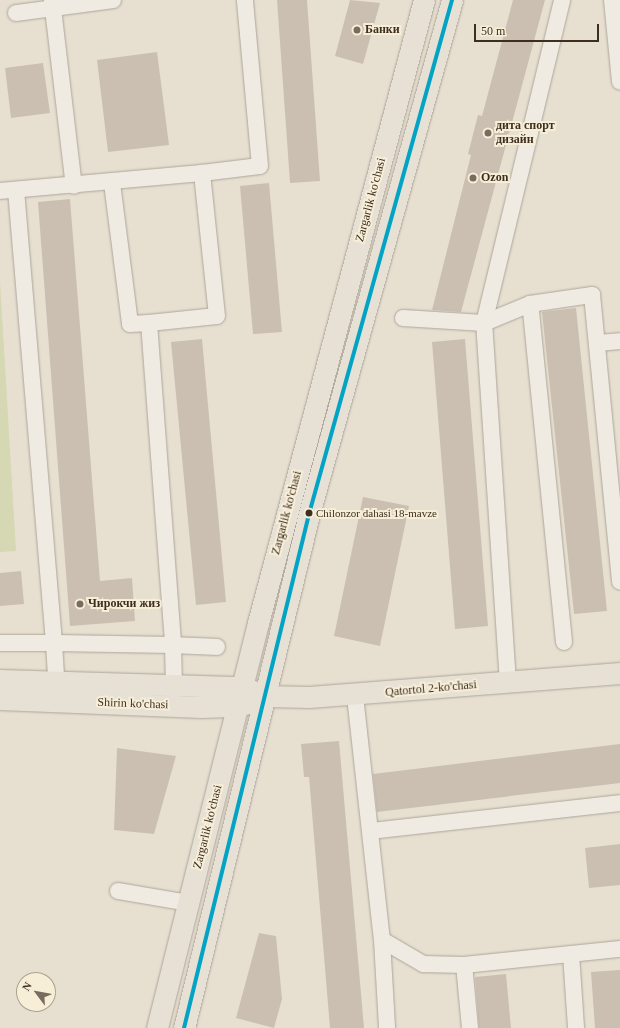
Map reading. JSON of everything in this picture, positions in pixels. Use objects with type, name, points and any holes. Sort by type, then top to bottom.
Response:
[{"type":"main road","name":"Zargarlik ko'chasi","points":[[157,1028],[240,697],[424,0]]},
{"type":"main road","name":"Zargarlik ko'chasi","points":[[184,1028],[309,514],[452,0]]},
{"type":"main road","name":"Qatortol 2-ko'chasi","points":[[265,696],[355,696],[620,673]]},
{"type":"main road","name":"Shirin ko'chasi","points":[[0,680],[57,692],[240,697],[265,696]]},
{"type":"main road","name":"Shirin ko'chasi","points":[[0,699],[57,692],[174,685],[240,697]]},
{"type":"lane","points":[[16,13],[52,5],[113,0]]},
{"type":"lane","points":[[0,191],[112,183],[260,166],[245,0]]},
{"type":"lane","points":[[508,682],[484,323],[562,0]]},
{"type":"lane","points":[[612,0],[620,82]]},
{"type":"lane","points":[[52,5],[74,186]]},
{"type":"lane","points":[[112,183],[130,324],[217,316],[202,173]]},
{"type":"lane","points":[[16,190],[57,692]]},
{"type":"lane","points":[[403,318],[484,323],[530,304],[592,295],[598,343],[620,582]]},
{"type":"lane","points":[[530,304],[564,642]]},
{"type":"lane","points":[[149,323],[173,645],[174,685]]},
{"type":"lane","points":[[598,343],[620,341]]},
{"type":"lane","points":[[0,643],[217,647]]},
{"type":"lane","points":[[355,696],[382,940],[387,1028]]},
{"type":"lane","points":[[371,831],[620,803]]},
{"type":"lane","points":[[118,891],[189,902]]},
{"type":"lane","points":[[382,940],[424,964],[464,965],[620,949]]},
{"type":"lane","points":[[571,954],[576,1028]]},
{"type":"lane","points":[[464,965],[470,1028]]},
{"type":"green space","points":[[0,281],[16,551],[0,552]]},
{"type":"building","points":[[277,0],[307,0],[320,181],[290,183]]},
{"type":"building","name":"Банки","points":[[350,0],[380,3],[363,64],[335,56]]},
{"type":"building","points":[[513,0],[545,0],[461,312],[432,310],[471,155],[468,154],[478,115],[482,116]]},
{"type":"building","points":[[157,52],[169,145],[108,152],[97,60]]},
{"type":"building","points":[[43,63],[50,113],[11,118],[5,68]]},
{"type":"building","points":[[269,183],[282,332],[253,334],[240,186]]},
{"type":"building","points":[[70,199],[100,581],[132,578],[135,621],[70,626],[38,202]]},
{"type":"building","points":[[576,308],[607,611],[574,614],[542,312]]},
{"type":"building","points":[[202,339],[226,602],[196,605],[171,342]]},
{"type":"building","points":[[465,339],[488,626],[455,629],[432,342]]},
{"type":"building","points":[[363,497],[409,506],[380,646],[334,636]]},
{"type":"building","points":[[21,571],[24,604],[0,606],[0,573]]},
{"type":"building","points":[[339,741],[364,1028],[330,1028],[309,777],[304,777],[301,744]]},
{"type":"building","points":[[620,744],[620,783],[377,812],[373,774]]},
{"type":"building","points":[[117,748],[176,756],[154,834],[114,830]]},
{"type":"building","points":[[620,844],[620,885],[589,888],[585,848]]},
{"type":"building","points":[[259,933],[276,936],[282,999],[274,1028],[236,1018]]},
{"type":"building","points":[[620,970],[620,1028],[595,1028],[591,972]]},
{"type":"building","points":[[506,974],[511,1028],[479,1028],[475,977]]},
{"type":"transit line","points":[[184,1028],[309,514],[452,0]]},
{"type":"place","name":"Банки","points":[[357,30]]},
{"type":"place","name":"дита спорт дизайн","points":[[488,133]]},
{"type":"place","name":"Ozon","points":[[473,178]]},
{"type":"place","name":"Chilonzor dahasi 18-mavze","points":[[309,513]]},
{"type":"place","name":"Чирокчи жиз","points":[[80,604]]}]
